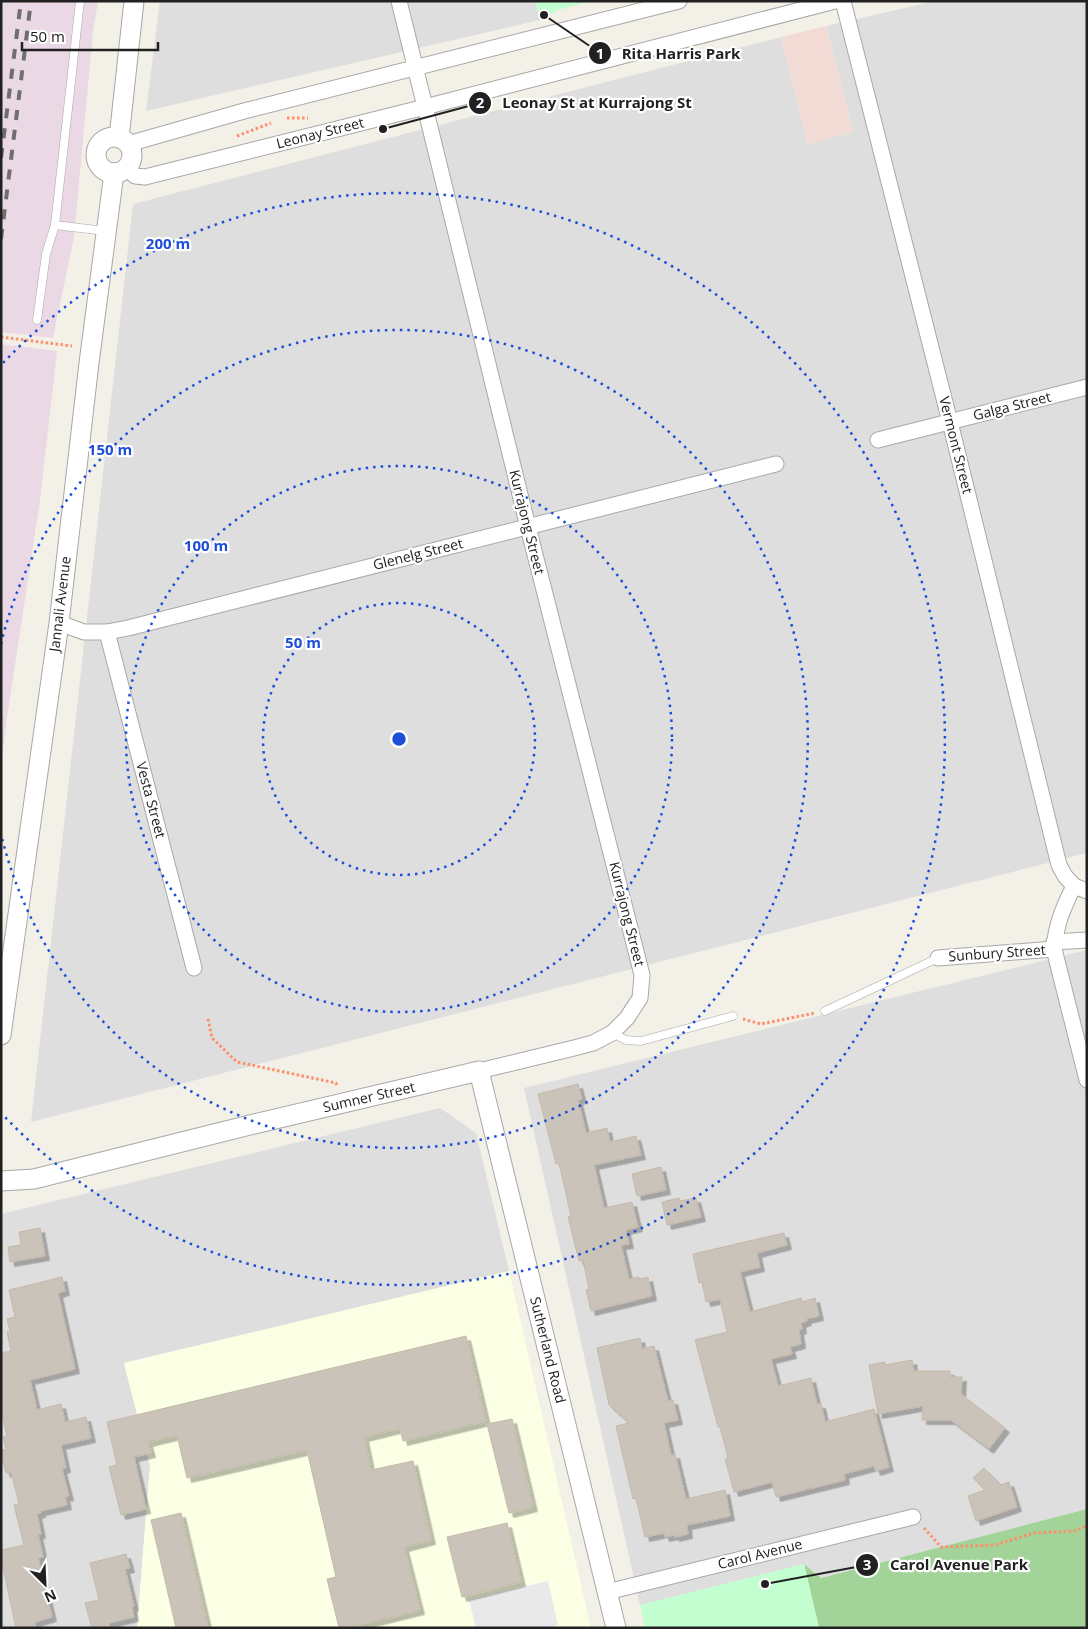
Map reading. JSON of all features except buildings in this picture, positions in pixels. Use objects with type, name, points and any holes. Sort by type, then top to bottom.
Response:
[{"type":"street","points":[[123,141],[134,1]]},
{"type":"street","name":"Kurrajong Street","points":[[399,1],[528,527],[642,975],[640,998],[628,1018],[612,1033]]},
{"type":"street","points":[[123,141],[416,69],[680,1]]},
{"type":"street","name":"Leonay Street","points":[[120,170],[135,176],[145,177],[835,1]]},
{"type":"street","name":"Vermont Street","points":[[844,1],[1059,865],[1065,876],[1080,888]]},
{"type":"street","points":[[113,137],[123,141],[132,154],[130,164],[120,170],[102,169],[96,159],[96,153],[102,142],[113,137]]},
{"type":"street","name":"Jannali Avenue","points":[[1,1035],[59,623],[105,231],[120,170]]},
{"type":"street","name":"Galga Street","points":[[878,440],[1087,388]]},
{"type":"street","name":"Glenelg Street","points":[[59,623],[84,632],[107,632],[776,464]]},
{"type":"street","name":"Vesta Street","points":[[107,632],[194,968]]},
{"type":"street","name":"Sunbury Street","points":[[1054,945],[1061,911],[1080,888]]},
{"type":"street","name":"Sunbury Street","points":[[938,958],[1087,940]]},
{"type":"street","points":[[1054,945],[1087,1080]]},
{"type":"street","name":"Sumner Street","points":[[1,1181],[34,1179],[479,1072],[584,1045],[612,1033]]},
{"type":"street","name":"Sutherland Road","points":[[479,1072],[616,1628]]},
{"type":"street","name":"Carol Avenue","points":[[607,1592],[913,1517]]},
{"type":"lane","points":[[37,320],[46,254],[55,225],[80,1]]},
{"type":"lane","points":[[55,225],[105,231]]},
{"type":"lane","name":"Sunbury Street","points":[[825,1011],[938,958]]},
{"type":"lane","points":[[612,1033],[626,1040],[641,1041],[733,1016]]},
{"type":"path","points":[[1,337],[72,346]]},
{"type":"path","points":[[733,1016],[761,1024],[825,1011]]},
{"type":"path","points":[[208,1019],[212,1038],[237,1062],[336,1083],[344,1103]]},
{"type":"path","points":[[913,1517],[941,1547],[995,1544],[1034,1533],[1075,1531],[1087,1525]]},
{"type":"shaded area","points":[[1,1],[98,1],[93,31],[74,237],[53,338],[1,332]]},
{"type":"shaded area","points":[[160,1],[535,1],[540,20],[146,111]]},
{"type":"shaded area","points":[[935,1],[1087,1],[1087,853],[31,1122],[133,204],[781,37],[808,144],[853,132],[826,26]]},
{"type":"shaded area","points":[[826,26],[853,132],[808,144],[781,37]]},
{"type":"shaded area","points":[[1,344],[57,351],[40,500],[1,765]]},
{"type":"shaded area","points":[[1087,950],[1087,1509],[821,1578],[804,1564],[640,1605],[524,1088]]},
{"type":"shaded area","points":[[440,1108],[476,1133],[509,1271],[124,1363],[150,1465],[137,1628],[1,1628],[1,1214]]},
{"type":"shaded area","points":[[509,1271],[591,1628],[137,1628],[150,1465],[124,1363]]},
{"type":"shaded area","points":[[548,1581],[558,1625],[548,1628],[476,1628],[469,1600]]},
{"type":"green space","points":[[535,1],[591,1],[558,10],[540,20]]},
{"type":"green space","points":[[1087,1509],[1087,1628],[819,1628],[804,1564],[821,1578]]},
{"type":"green space","points":[[804,1564],[819,1628],[645,1628],[640,1605]]},
{"type":"railway","points":[[1,158],[21,1]]},
{"type":"railway","points":[[1,239],[31,1]]},
{"type":"place","name":"Rita Harris Park","points":[[544,15]]},
{"type":"place","name":"Leonay St at Kurrajong St","points":[[383,129]]},
{"type":"place","name":"Carol Avenue Park","points":[[765,1584]]}]
